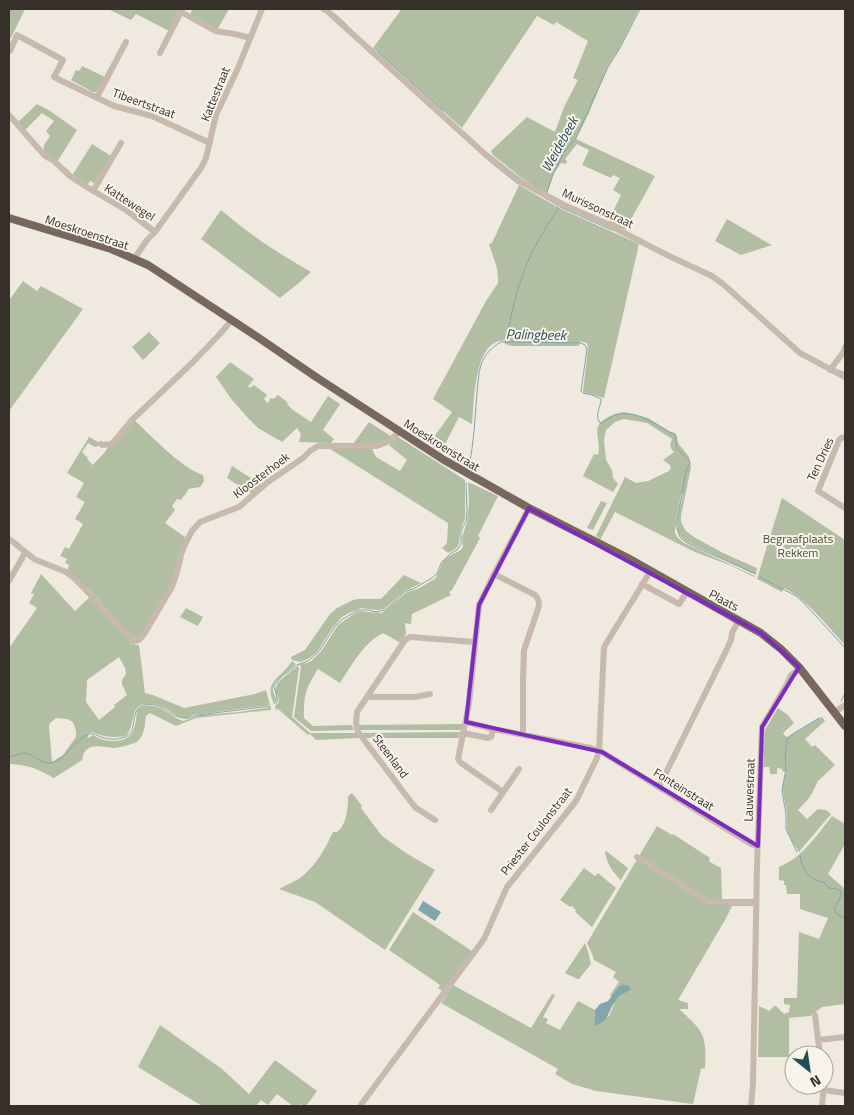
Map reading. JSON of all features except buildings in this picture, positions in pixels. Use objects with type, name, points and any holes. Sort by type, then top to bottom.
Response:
[{"type":"main road","name":"Moeskroenstraat","points":[[9,218],[111,249],[160,272],[399,432],[464,472],[529,508],[626,557],[650,572]]},
{"type":"main road","name":"Plaats","points":[[650,572],[739,620]]},
{"type":"main road","points":[[739,620],[772,641],[799,668],[845,726]]},
{"type":"street","name":"Kattestraat","points":[[134,259],[201,168],[206,158],[216,115],[262,9]]},
{"type":"street","name":"Murissonstraat","points":[[325,9],[486,155],[521,182],[667,256],[712,276],[724,284],[800,353],[845,377]]},
{"type":"street","points":[[160,54],[183,11],[215,31],[250,38]]},
{"type":"street","name":"Tibeertstraat","points":[[10,51],[17,35],[62,60],[54,76],[114,106],[152,116],[210,143]]},
{"type":"street","name":"Tibeertstraat","points":[[97,97],[126,42]]},
{"type":"street","name":"Kattewegel","points":[[9,115],[45,156],[54,160],[70,176],[126,210],[155,232]]},
{"type":"street","name":"Kattewegel","points":[[93,191],[121,143]]},
{"type":"street","points":[[102,444],[102,446],[106,446],[116,440],[132,420],[220,335],[232,320]]},
{"type":"street","points":[[830,370],[845,350]]},
{"type":"street","name":"Kloosterhoek","points":[[9,540],[34,559],[66,572],[73,577],[133,641],[139,640],[172,587],[185,544],[192,531],[200,522],[240,507],[268,482],[303,458],[314,448],[322,446],[377,446],[389,441],[399,432]]},
{"type":"street","name":"Ten Dries","points":[[845,437],[839,440],[818,491],[845,508]]},
{"type":"street","points":[[503,792],[458,759],[469,704],[479,605],[529,508]]},
{"type":"street","points":[[9,582],[25,553]]},
{"type":"street","name":"Priester Coulonstraat","points":[[360,1106],[484,939],[507,887],[576,801],[594,766],[598,751],[604,647],[650,572]]},
{"type":"street","points":[[494,574],[535,595],[539,602],[524,650],[523,734]]},
{"type":"street","points":[[642,584],[679,604],[687,592]]},
{"type":"street","name":"Plaats","points":[[659,787],[726,651],[732,632],[739,620]]},
{"type":"street","name":"Steenland","points":[[435,820],[416,808],[358,732],[356,723],[357,712],[405,640],[410,637],[475,642]]},
{"type":"street","name":"Lauwestraat","points":[[751,1106],[762,727],[786,686],[799,674],[799,668]]},
{"type":"street","points":[[368,695],[372,697],[415,697],[430,694]]},
{"type":"street","points":[[835,712],[845,705]]},
{"type":"street","points":[[463,733],[489,738],[493,729],[466,722]]},
{"type":"street","name":"Fonteinstraat","points":[[493,729],[591,748],[609,755],[751,844],[758,846]]},
{"type":"street","points":[[491,810],[519,769]]},
{"type":"street","points":[[637,857],[709,902],[756,902]]},
{"type":"street","points":[[814,1015],[819,1045]]},
{"type":"street","points":[[818,1040],[845,1037]]},
{"type":"highlighted area","points":[[529,508],[761,633],[799,667],[762,727],[758,846],[602,752],[466,722],[479,605]]},
{"type":"green space","points":[[9,9],[25,9],[11,38],[9,37]]},
{"type":"green space","points":[[108,9],[172,9],[178,12],[169,31],[136,14],[131,20]]},
{"type":"green space","points":[[193,9],[229,9],[217,30],[191,15]]},
{"type":"green space","points":[[399,9],[639,9],[619,49],[608,66],[576,139],[655,176],[625,230],[608,222],[621,195],[613,190],[620,178],[613,175],[611,178],[582,165],[589,150],[577,144],[565,159],[567,161],[566,164],[561,163],[554,173],[547,194],[523,179],[493,155],[491,151],[527,117],[555,132],[564,107],[578,80],[573,78],[588,41],[556,22],[554,25],[537,16],[462,128],[373,48],[401,10]]},
{"type":"green space","points":[[82,66],[105,77],[96,92],[71,80],[76,70],[79,71]]},
{"type":"green space","points":[[37,104],[77,130],[57,162],[43,153],[44,145],[50,136],[46,131],[54,121],[42,113],[24,131],[17,123]]},
{"type":"green space","points":[[92,144],[111,156],[94,183],[90,181],[87,185],[73,174]]},
{"type":"green space","points":[[519,185],[559,208],[639,244],[604,398],[583,392],[587,343],[580,341],[579,346],[512,346],[505,344],[505,340],[497,342],[487,349],[482,358],[476,380],[472,424],[459,417],[441,452],[429,444],[452,412],[433,399],[486,301],[498,283],[497,268],[489,244],[492,243]]},
{"type":"green space","points":[[221,210],[264,243],[311,272],[280,298],[201,239]]},
{"type":"green space","points":[[727,219],[772,245],[741,255],[715,241]]},
{"type":"green space","points":[[23,281],[37,291],[41,286],[83,309],[9,411],[9,298]]},
{"type":"green space","points":[[149,332],[160,343],[143,360],[132,347]]},
{"type":"green space","points":[[230,362],[254,379],[248,386],[250,388],[254,385],[267,395],[264,399],[268,403],[271,398],[274,399],[278,395],[293,410],[311,422],[328,396],[340,404],[323,430],[334,439],[331,443],[299,442],[301,434],[297,428],[282,442],[258,428],[232,400],[216,377]]},
{"type":"green space","points":[[624,412],[648,418],[675,433],[678,443],[689,457],[691,467],[681,516],[681,522],[686,531],[723,553],[757,568],[756,575],[682,538],[678,531],[677,522],[683,494],[681,494],[675,528],[677,537],[684,543],[755,576],[754,577],[732,566],[695,552],[615,512],[600,540],[596,536],[625,477],[636,483],[648,481],[669,471],[671,468],[663,460],[674,452],[670,446],[672,439],[647,423],[624,419],[615,422],[606,430],[604,440],[606,460],[612,470],[613,478],[618,484],[613,492],[583,476],[594,454],[598,455],[598,426],[612,415]]},
{"type":"green space","points":[[134,420],[176,459],[203,475],[204,481],[200,487],[188,489],[181,500],[177,499],[172,506],[175,510],[165,523],[185,537],[170,586],[145,631],[137,638],[132,637],[85,585],[67,571],[69,565],[65,563],[67,559],[60,556],[65,547],[69,549],[83,524],[75,519],[85,502],[76,497],[84,483],[67,473],[89,437],[100,443],[95,447],[88,443],[82,452],[93,465]]},
{"type":"green space","points":[[369,422],[392,437],[381,443],[353,444]]},
{"type":"green space","points":[[398,437],[465,480],[465,518],[458,546],[448,553],[442,548],[447,543],[448,523],[327,447],[372,449],[376,457],[400,471],[407,460],[389,445]]},
{"type":"green space","points":[[232,466],[262,485],[252,494],[227,478]]},
{"type":"green space","points":[[468,482],[498,496],[478,536],[480,538],[452,590],[449,592],[451,595],[412,614],[411,624],[405,623],[406,634],[401,643],[383,633],[376,637],[358,655],[340,683],[318,669],[306,692],[304,718],[313,726],[352,725],[354,730],[311,731],[294,717],[301,667],[299,664],[311,661],[322,650],[338,625],[358,611],[382,613],[407,592],[418,589],[436,578],[443,561],[463,547],[462,537],[467,522],[469,503]]},
{"type":"green space","name":"Begraafplaats Rekkem","points":[[782,498],[845,540],[845,645],[817,614],[793,593],[784,588],[782,592],[757,579]]},
{"type":"green space","points":[[601,501],[607,503],[593,530],[587,528]]},
{"type":"green space","points":[[41,574],[75,611],[91,596],[128,638],[131,644],[139,645],[145,693],[184,708],[255,694],[266,690],[270,705],[193,715],[182,718],[158,705],[145,704],[137,709],[126,736],[109,737],[92,732],[88,734],[88,738],[93,735],[107,741],[126,739],[134,729],[137,710],[143,706],[150,705],[161,708],[183,721],[200,715],[271,707],[271,710],[196,718],[176,726],[150,713],[146,716],[143,733],[137,742],[116,748],[94,746],[86,750],[82,760],[54,778],[32,768],[9,764],[9,648],[37,608],[29,603],[34,594],[31,593]],"holes":[[[119,657],[125,668],[126,674],[122,684],[127,695],[99,720],[86,702],[87,680]],[[56,718],[67,719],[73,722],[76,737],[63,755],[52,762],[49,726]]]},
{"type":"green space","points":[[404,575],[421,583],[405,591],[384,609],[361,608],[342,617],[333,627],[317,652],[300,662],[292,660],[291,657],[305,650],[330,614],[337,608],[353,600],[381,599]]},
{"type":"green space","points":[[186,608],[203,617],[198,626],[180,617]]},
{"type":"green space","points":[[292,661],[296,664],[274,685],[273,691],[277,700],[274,704],[271,696],[272,685]]},
{"type":"green space","points":[[298,666],[292,717],[310,733],[356,733],[359,738],[316,740],[278,709],[276,710],[275,706],[278,704],[279,699],[276,687],[282,678]]},
{"type":"green space","points":[[778,708],[788,715],[794,723],[783,733],[788,737],[822,717],[825,721],[805,739],[812,747],[815,745],[835,765],[818,781],[810,797],[798,810],[807,819],[818,809],[826,810],[831,814],[799,852],[787,830],[787,813],[782,787],[786,772],[777,768],[777,774],[770,774],[769,767],[763,767],[765,730]]},
{"type":"green space","points":[[463,724],[461,730],[360,730],[358,725]]},
{"type":"green space","points":[[460,732],[459,738],[366,738],[362,733]]},
{"type":"green space","points":[[352,793],[382,836],[435,870],[385,950],[315,902],[279,889],[300,878],[315,863],[333,832],[337,832],[343,825],[347,811],[348,796]]},
{"type":"green space","points":[[832,816],[845,824],[845,844],[828,874],[845,889],[845,1004],[822,1007],[810,1016],[789,1018],[789,1045],[784,1045],[784,1057],[758,1057],[759,1006],[769,1011],[776,1006],[784,1014],[789,1012],[790,1005],[784,1004],[784,998],[797,998],[799,932],[819,939],[828,918],[800,909],[800,894],[787,894],[784,881],[779,880],[779,867],[795,858],[815,838]]},
{"type":"green space","points":[[657,826],[710,858],[710,862],[721,868],[722,899],[753,899],[753,906],[732,906],[678,1000],[688,1003],[688,1009],[679,1009],[698,1028],[704,1040],[705,1068],[701,1069],[693,1104],[596,1091],[572,1084],[555,1074],[558,1069],[441,1003],[453,985],[531,1028],[552,994],[555,995],[543,1017],[548,1019],[546,1023],[560,1030],[578,1001],[595,1010],[594,1026],[609,1016],[616,1000],[626,992],[622,984],[612,997],[610,995],[619,982],[613,977],[616,972],[594,960],[587,943]]},
{"type":"green space","points":[[606,851],[628,868],[621,880],[608,863]]},
{"type":"green space","points":[[584,868],[595,876],[598,873],[616,888],[592,927],[575,912],[576,910],[572,906],[570,907],[560,900]]},
{"type":"green space","points":[[413,912],[472,951],[443,991],[438,988],[440,985],[389,950]]},
{"type":"green space","points":[[585,943],[591,964],[577,979],[565,973]]},
{"type":"green space","points":[[160,1025],[222,1069],[249,1094],[275,1060],[317,1091],[306,1106],[301,1104],[293,1106],[277,1094],[268,1105],[261,1100],[256,1106],[202,1106],[138,1067]]},
{"type":"water","points":[[423,901],[441,912],[435,921],[418,910]]},
{"type":"water","points":[[622,984],[629,986],[631,989],[616,1000],[606,1019],[594,1026],[595,1010],[600,1004],[608,1001]]},
{"type":"waterway","points":[[320,9],[323,12]]},
{"type":"waterway","name":"Weidebeek","points":[[547,192],[563,153],[576,138],[608,67],[640,9]]},
{"type":"waterway","points":[[335,14],[347,25]]},
{"type":"waterway","points":[[378,52],[443,111]]},
{"type":"waterway","points":[[488,160],[518,184]]},
{"type":"waterway","name":"Weidebeek","points":[[505,342],[525,268],[538,241],[559,208],[545,198]]},
{"type":"waterway","points":[[560,207],[612,230]]},
{"type":"waterway","name":"Palingbeek","points":[[469,467],[479,372],[482,361],[494,346],[501,342],[581,343],[587,349],[581,391],[601,399],[598,414],[600,423],[614,416],[624,414],[632,414],[647,419],[675,435],[677,449],[690,462],[686,472],[676,526],[680,537],[695,547],[754,573]]},
{"type":"waterway","points":[[842,349],[845,343]]},
{"type":"waterway","points":[[838,370],[845,373]]},
{"type":"waterway","name":"Palingbeek","points":[[275,704],[278,701],[274,686],[282,676],[297,665],[308,661],[319,651],[336,625],[343,619],[358,610],[376,612],[385,610],[406,591],[413,589],[437,574],[441,563],[457,550],[461,544],[461,531],[466,521],[467,511],[466,483]]},
{"type":"waterway","points":[[760,577],[796,596],[845,648]]},
{"type":"waterway","points":[[841,701],[845,693]]},
{"type":"waterway","points":[[9,757],[21,753],[51,763],[61,758],[84,736],[93,734],[111,739],[127,736],[131,733],[137,711],[140,707],[150,704],[160,707],[173,715],[185,718],[270,706]]},
{"type":"waterway","points":[[797,852],[786,829],[786,814],[782,791],[786,768],[787,740],[791,735],[819,718]]},
{"type":"waterway","name":"Palingbeek","points":[[800,856],[805,871],[811,877],[825,883],[829,888],[841,891],[841,896],[834,909],[837,914],[845,919]]}]
